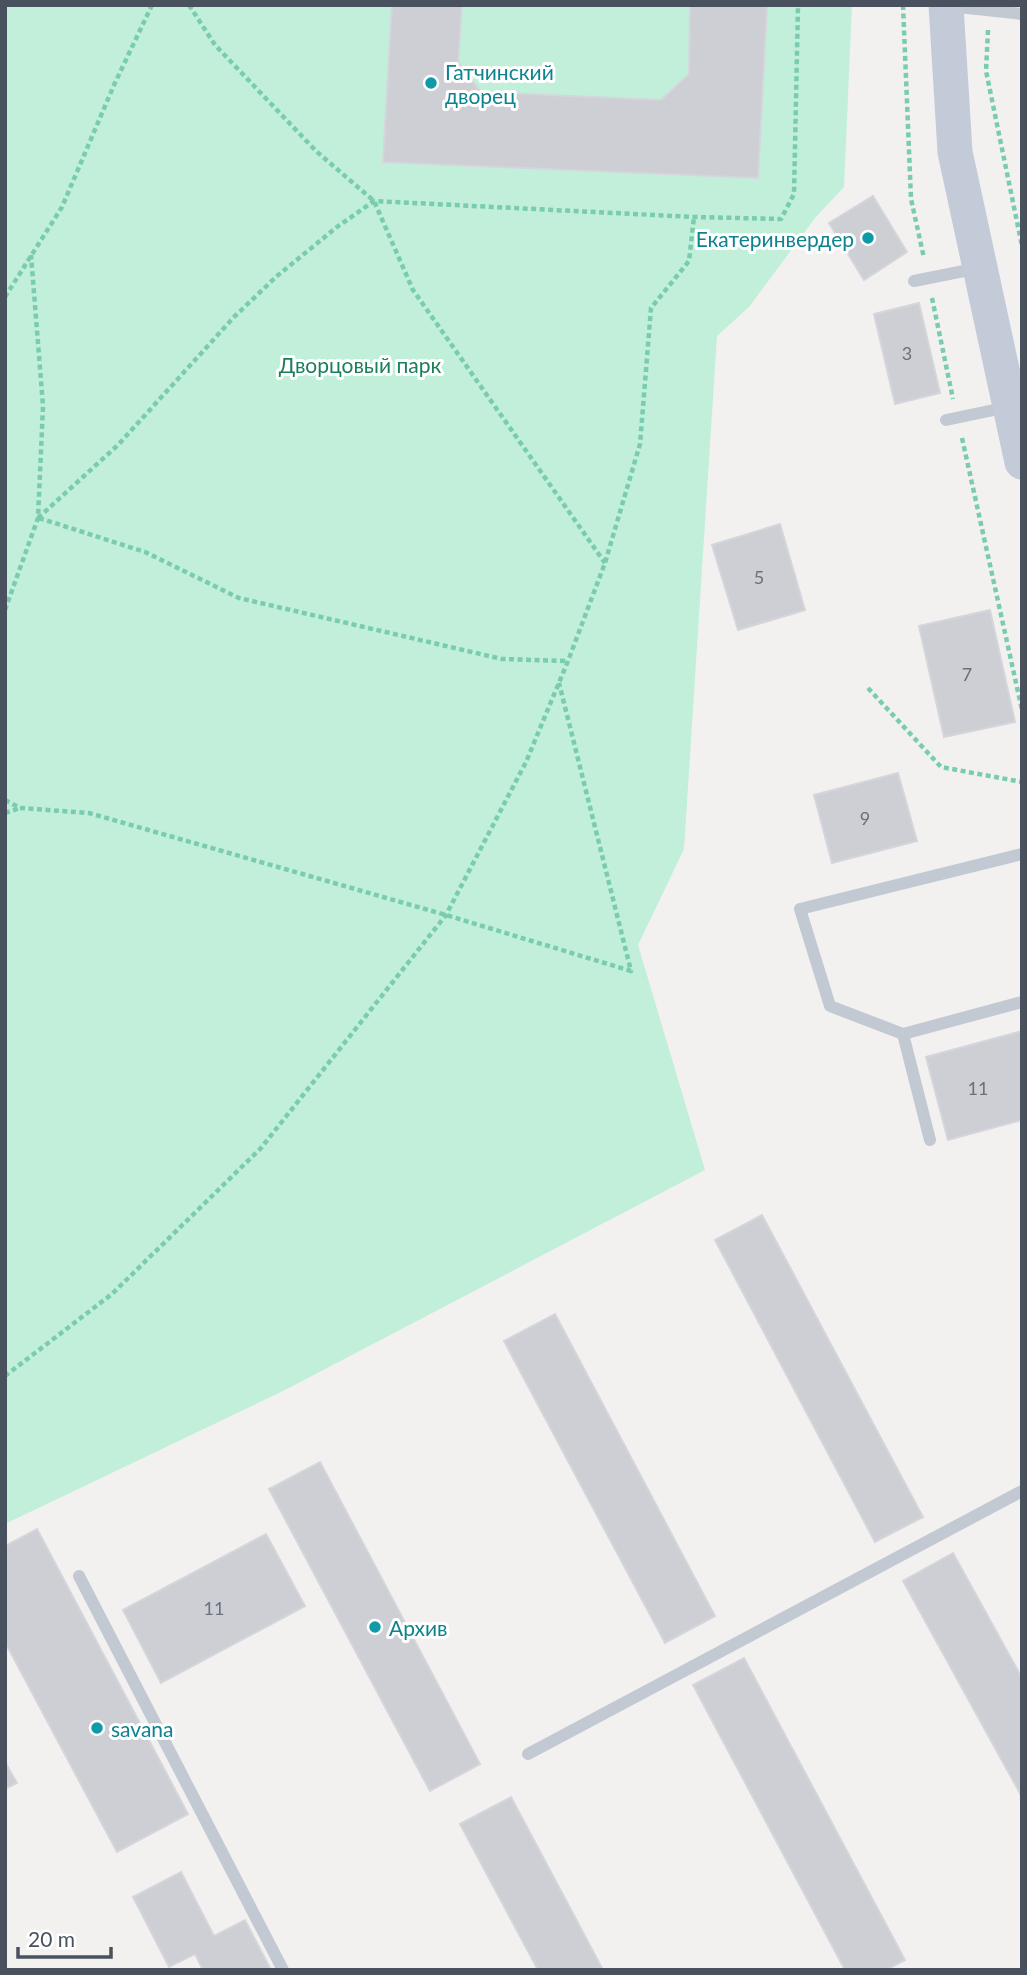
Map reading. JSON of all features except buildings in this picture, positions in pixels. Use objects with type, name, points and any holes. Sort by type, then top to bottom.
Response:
[{"type":"main road","points":[[946,6],[955,152],[1022,462]]},
{"type":"lane","points":[[946,6],[1022,14]]},
{"type":"lane","points":[[914,281],[980,268]]},
{"type":"lane","points":[[952,419],[1010,406]]},
{"type":"lane","points":[[1022,854],[800,909],[830,1006],[903,1034],[1022,1002]]},
{"type":"lane","points":[[903,1034],[930,1140]]},
{"type":"lane","points":[[528,1754],[1022,1491]]},
{"type":"lane","points":[[79,1576],[283,1970]]},
{"type":"path","points":[[5,297],[62,207],[114,85],[152,5]]},
{"type":"path","points":[[189,5],[215,45],[291,126],[374,201],[414,290],[605,563]]},
{"type":"path","points":[[38,518],[118,445],[234,317],[277,276],[374,201],[781,219],[794,194],[798,5]]},
{"type":"path","points":[[903,5],[911,199],[928,278],[952,419],[1022,710]]},
{"type":"path","points":[[989,11],[986,71],[1022,246]]},
{"type":"path","points":[[5,1376],[112,1294],[261,1148],[446,915],[526,762],[605,563],[640,444],[651,308],[689,261],[694,217]]},
{"type":"path","points":[[5,610],[38,518],[43,406],[31,255]]},
{"type":"path","points":[[38,518],[145,552],[239,598],[502,659],[568,661]]},
{"type":"path","points":[[5,813],[20,808],[89,813],[631,971],[559,682]]},
{"type":"path","points":[[868,688],[941,767],[1022,782]]},
{"type":"path","points":[[5,800],[20,808]]},
{"type":"green space","name":"Дворцовый парк","points":[[5,5],[852,5],[844,187],[815,218],[749,307],[717,336],[684,849],[638,945],[705,1170],[285,1390],[5,1524]]},
{"type":"place","name":"Гатчинский дворец","points":[[431,83]]},
{"type":"place","name":"Екатеринвердер","points":[[868,238]]},
{"type":"place","name":"Архив","points":[[375,1627]]},
{"type":"place","name":"savana","points":[[97,1728]]}]
